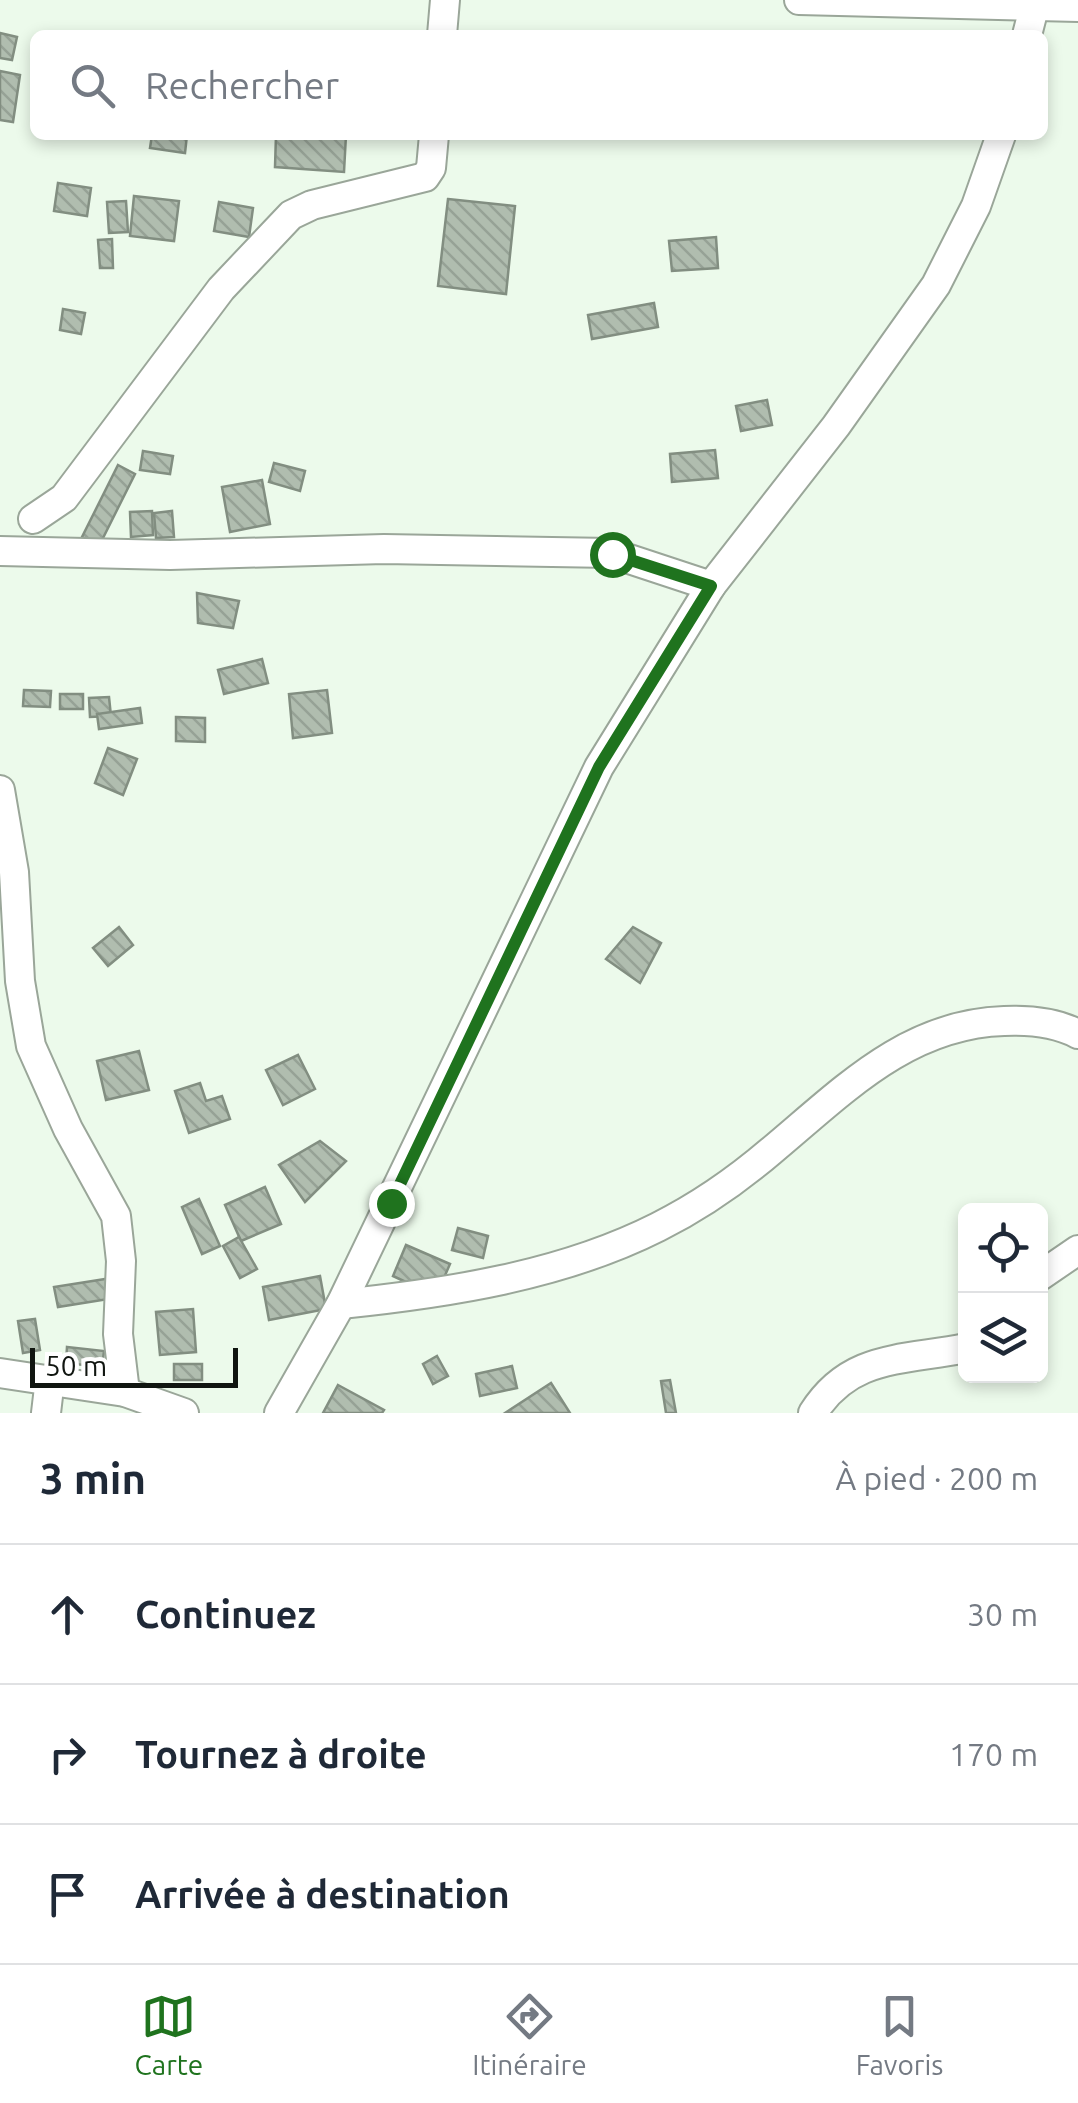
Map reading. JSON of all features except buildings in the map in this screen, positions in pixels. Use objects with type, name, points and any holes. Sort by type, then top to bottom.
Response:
[{"type":"street","points":[[442,30],[445,0]]},
{"type":"street","points":[[799,0],[1035,1],[1078,7]]},
{"type":"street","points":[[1029,30],[1035,1]]},
{"type":"street","points":[[34,519],[64,498],[220,289],[291,215],[425,177],[431,168],[434,140]]},
{"type":"street","points":[[279,1413],[342,1304],[599,767],[711,586],[825,440],[936,285],[976,206],[999,140]]},
{"type":"street","points":[[0,551],[170,555],[384,548],[612,554],[711,586]]},
{"type":"street","points":[[0,790],[14,872],[20,981],[31,1046],[68,1129],[116,1216],[121,1261],[118,1334],[125,1392]]},
{"type":"street","points":[[342,1304],[433,1294],[489,1281],[595,1252],[656,1228],[721,1190],[888,1055],[934,1033],[978,1022],[1026,1020],[1078,1034]]},
{"type":"street","points":[[1048,1271],[1078,1250]]},
{"type":"street","points":[[813,1413],[842,1376],[867,1365],[958,1349]]},
{"type":"street","points":[[0,1374],[125,1392],[184,1413]]},
{"type":"street","points":[[46,1413],[50,1379]]},
{"type":"route","points":[[391,1203],[599,767],[711,586],[612,554]]}]
